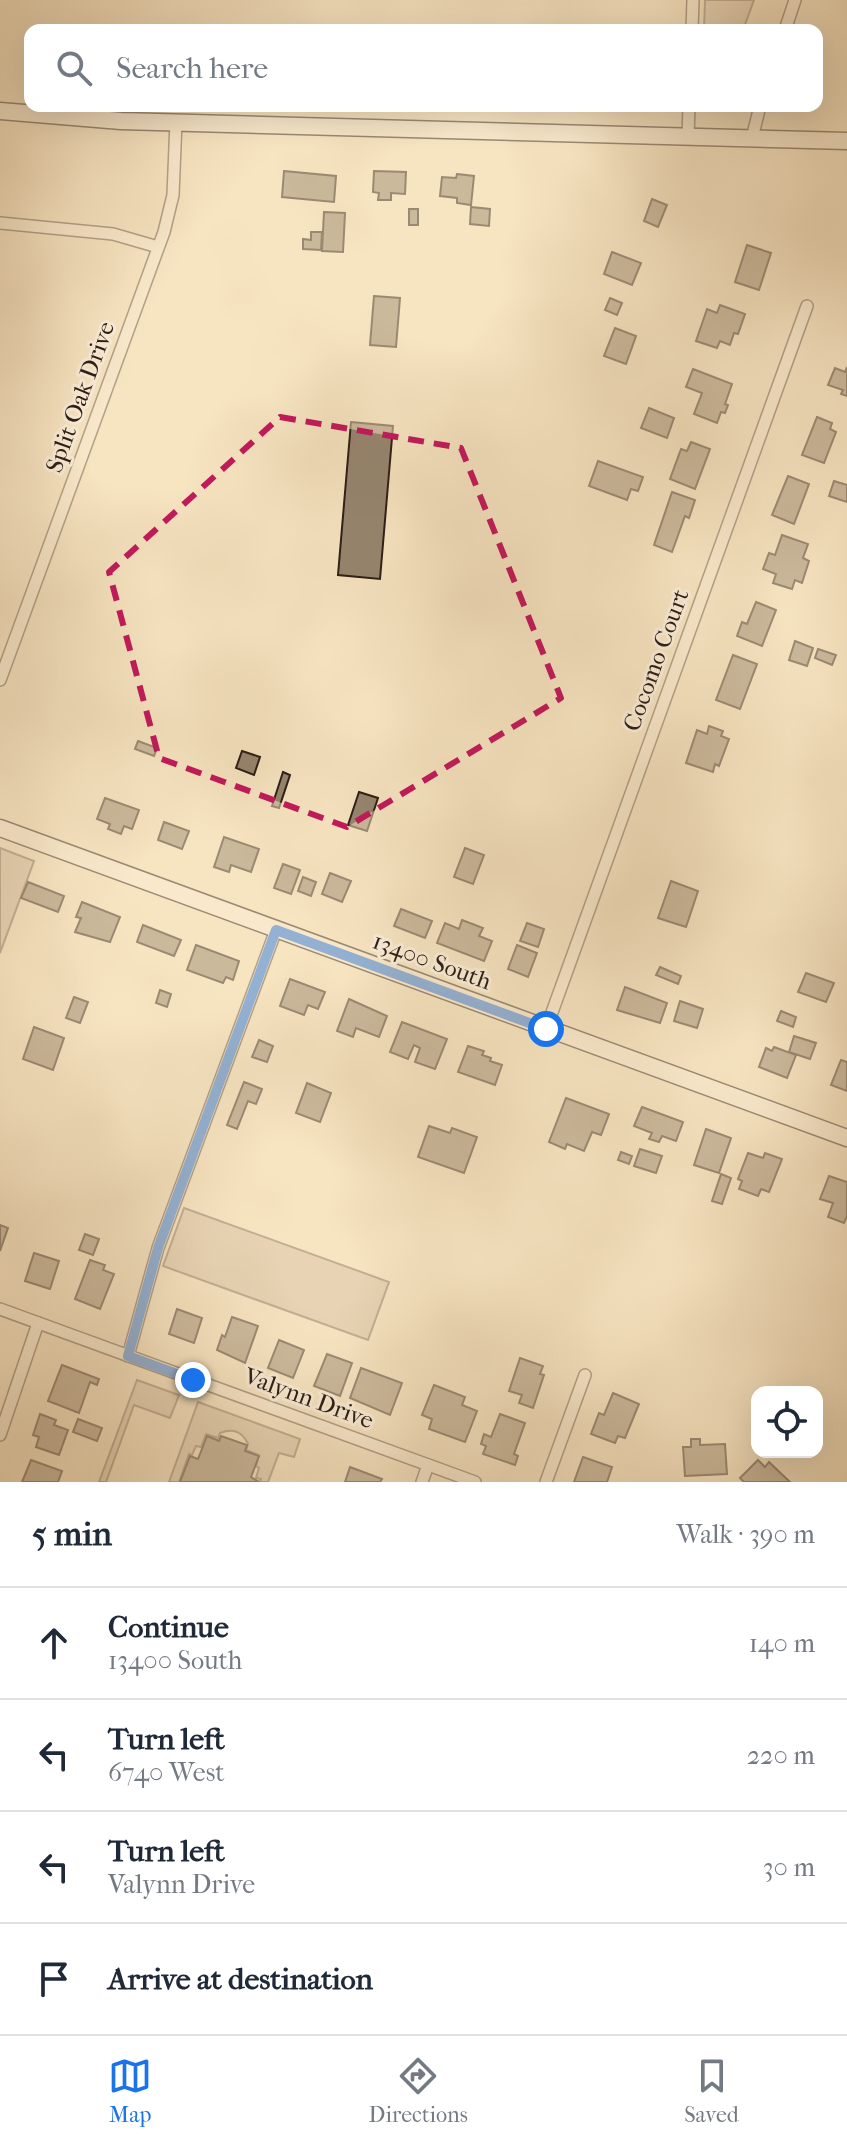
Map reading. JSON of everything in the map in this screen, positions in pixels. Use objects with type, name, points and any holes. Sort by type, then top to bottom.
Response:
[{"type":"street","points":[[692,24],[693,0]]},
{"type":"street","points":[[787,24],[795,0]]},
{"type":"street","points":[[0,111],[121,121],[847,141]]},
{"type":"street","points":[[688,138],[689,112]]},
{"type":"street","points":[[752,138],[758,112]]},
{"type":"street","name":"Split Oak Drive","points":[[0,680],[158,247],[173,195],[176,122]]},
{"type":"street","points":[[0,223],[113,234],[158,247]]},
{"type":"street","name":"Cocomo Court","points":[[546,1029],[807,306]]},
{"type":"street","name":"13400 South","points":[[0,828],[847,1138]]},
{"type":"street","points":[[128,1356],[158,1248],[276,930]]},
{"type":"street","name":"Valynn Drive","points":[[0,1309],[475,1482]]},
{"type":"street","points":[[0,1435],[38,1323]]},
{"type":"street","points":[[546,1482],[585,1375]]},
{"type":"street","points":[[422,1482],[428,1465]]},
{"type":"highlighted area","points":[[280,417],[461,448],[561,698],[347,827],[159,758],[109,572]]},
{"type":"shaded area","points":[[705,0],[754,0],[745,24],[704,24]]},
{"type":"shaded area","points":[[0,848],[34,861],[0,953]]},
{"type":"shaded area","points":[[184,1208],[389,1282],[368,1340],[163,1266]]},
{"type":"shaded area","points":[[137,1380],[179,1395],[170,1418],[134,1405],[106,1482],[99,1482]]},
{"type":"shaded area","points":[[198,1402],[300,1439],[294,1457],[279,1453],[268,1482],[260,1482],[261,1479],[256,1478],[259,1455],[246,1450],[248,1444],[240,1433],[220,1433],[218,1438],[206,1434],[201,1447],[196,1446],[192,1455],[189,1454],[179,1482],[169,1482]]},
{"type":"building","points":[[284,171],[336,176],[334,202],[282,197]]},
{"type":"building","points":[[374,171],[406,172],[405,194],[391,193],[391,200],[378,200],[379,193],[373,192]]},
{"type":"building","points":[[457,174],[474,176],[471,205],[457,203],[457,198],[440,196],[442,177],[456,178]]},
{"type":"building","points":[[652,199],[667,205],[658,227],[644,221]]},
{"type":"building","points":[[471,207],[490,209],[489,226],[470,224]]},
{"type":"building","points":[[409,209],[418,209],[418,225],[409,225]]},
{"type":"building","points":[[324,212],[345,213],[343,252],[322,251]]},
{"type":"building","points":[[311,232],[322,232],[321,250],[303,249],[303,239],[311,240]]},
{"type":"building","points":[[747,245],[771,253],[759,290],[735,282]]},
{"type":"building","points":[[612,252],[641,263],[632,285],[604,274]]},
{"type":"building","points":[[374,296],[400,298],[396,347],[370,345]]},
{"type":"building","points":[[610,298],[622,303],[617,315],[605,310]]},
{"type":"building","points":[[720,305],[745,314],[738,334],[734,333],[730,345],[720,341],[717,348],[696,341],[707,309],[717,313]]},
{"type":"building","points":[[615,328],[636,336],[626,364],[604,356]]},
{"type":"building","points":[[847,367],[847,396],[841,394],[843,390],[828,385],[835,368],[845,372]]},
{"type":"building","points":[[693,369],[732,384],[725,413],[721,412],[717,423],[694,414],[702,393],[686,387]]},
{"type":"building","points":[[649,408],[674,418],[667,438],[641,428]]},
{"type":"building","points":[[817,417],[832,423],[830,429],[836,432],[824,463],[802,455]]},
{"type":"building","points":[[351,422],[393,426],[380,579],[338,575]]},
{"type":"building","points":[[691,442],[710,449],[695,489],[670,479],[681,449],[687,451]]},
{"type":"building","points":[[598,461],[643,477],[638,491],[631,489],[627,500],[589,486]]},
{"type":"building","points":[[788,476],[809,484],[794,524],[772,515]]},
{"type":"building","points":[[834,481],[847,485],[847,502],[829,496]]},
{"type":"building","points":[[672,492],[695,500],[689,518],[685,516],[672,552],[654,545]]},
{"type":"building","points":[[782,535],[808,544],[803,558],[809,561],[802,583],[795,580],[792,589],[773,583],[776,574],[763,569],[769,553],[775,555]]},
{"type":"building","points":[[756,602],[776,610],[762,646],[737,636],[742,622],[747,624]]},
{"type":"building","points":[[795,641],[813,648],[807,666],[789,660]]},
{"type":"building","points":[[818,649],[836,655],[832,665],[815,658]]},
{"type":"building","points":[[733,655],[757,664],[740,709],[716,700]]},
{"type":"building","points":[[709,726],[723,731],[721,736],[729,739],[719,766],[715,764],[713,772],[686,763],[697,730],[707,734]]},
{"type":"building","points":[[138,741],[157,748],[154,756],[135,749]]},
{"type":"building","points":[[242,751],[260,757],[254,775],[236,768]]},
{"type":"building","points":[[283,772],[290,775],[279,808],[272,806]]},
{"type":"building","points":[[359,792],[378,798],[367,831],[348,825]]},
{"type":"building","points":[[105,798],[139,810],[132,829],[124,826],[121,834],[108,829],[110,824],[97,819]]},
{"type":"building","points":[[164,822],[189,831],[182,849],[158,840]]},
{"type":"building","points":[[224,837],[259,849],[251,872],[231,865],[229,872],[214,867]]},
{"type":"building","points":[[465,848],[484,855],[473,884],[454,877]]},
{"type":"building","points":[[283,864],[300,870],[291,894],[274,888]]},
{"type":"building","points":[[330,873],[351,881],[342,902],[322,894]]},
{"type":"building","points":[[303,877],[316,882],[311,896],[298,891]]},
{"type":"building","points":[[671,881],[698,891],[686,927],[658,918]]},
{"type":"building","points":[[28,882],[64,896],[58,912],[21,898]]},
{"type":"building","points":[[82,902],[120,917],[110,942],[75,932],[81,918],[76,917]]},
{"type":"building","points":[[401,909],[432,921],[425,938],[394,926]]},
{"type":"building","points":[[462,920],[483,928],[479,936],[492,941],[484,961],[437,943],[445,923],[459,929]]},
{"type":"building","points":[[527,923],[544,929],[538,947],[520,941]]},
{"type":"building","points":[[143,925],[181,940],[174,956],[137,942]]},
{"type":"building","points":[[196,945],[239,961],[233,980],[226,977],[223,983],[187,970]]},
{"type":"building","points":[[517,945],[537,953],[528,977],[508,969]]},
{"type":"building","points":[[660,967],[681,976],[678,984],[656,975]]},
{"type":"building","points":[[806,973],[834,983],[826,1002],[798,992]]},
{"type":"building","points":[[290,979],[325,992],[318,1009],[308,1005],[304,1015],[280,1006]]},
{"type":"building","points":[[625,987],[667,1003],[660,1023],[617,1010]]},
{"type":"building","points":[[160,990],[171,994],[167,1007],[156,1003]]},
{"type":"building","points":[[74,997],[88,1002],[80,1023],[66,1018]]},
{"type":"building","points":[[349,999],[387,1016],[379,1037],[356,1028],[353,1037],[337,1031]]},
{"type":"building","points":[[680,1001],[703,1009],[697,1028],[674,1021]]},
{"type":"building","points":[[781,1011],[796,1017],[793,1027],[777,1021]]},
{"type":"building","points":[[402,1022],[447,1039],[435,1069],[415,1062],[420,1048],[414,1045],[408,1059],[390,1052]]},
{"type":"building","points":[[34,1027],[64,1038],[53,1070],[23,1059]]},
{"type":"building","points":[[794,1036],[816,1043],[810,1059],[789,1052]]},
{"type":"building","points":[[259,1040],[273,1046],[267,1062],[252,1057]]},
{"type":"building","points":[[468,1046],[484,1051],[482,1055],[502,1065],[495,1085],[458,1072]]},
{"type":"building","points":[[774,1047],[796,1055],[787,1078],[759,1067],[766,1048],[772,1051]]},
{"type":"building","points":[[841,1060],[847,1062],[847,1091],[831,1085]]},
{"type":"building","points":[[244,1082],[262,1089],[256,1104],[248,1101],[237,1129],[227,1125]]},
{"type":"building","points":[[307,1083],[331,1093],[320,1122],[296,1113]]},
{"type":"building","points":[[566,1098],[609,1114],[601,1135],[592,1132],[584,1151],[567,1144],[565,1149],[549,1142]]},
{"type":"building","points":[[642,1107],[683,1122],[676,1141],[662,1136],[659,1142],[649,1139],[652,1133],[634,1126]]},
{"type":"building","points":[[429,1126],[450,1133],[452,1128],[477,1137],[464,1173],[418,1157]]},
{"type":"building","points":[[706,1129],[731,1138],[719,1173],[694,1165]]},
{"type":"building","points":[[640,1149],[662,1156],[656,1173],[634,1166]]},
{"type":"building","points":[[621,1152],[632,1156],[629,1164],[618,1160]]},
{"type":"building","points":[[748,1153],[763,1158],[765,1153],[782,1159],[769,1192],[761,1189],[758,1196],[739,1189],[742,1181],[738,1179]]},
{"type":"building","points":[[721,1174],[731,1178],[722,1204],[712,1201]]},
{"type":"building","points":[[829,1176],[847,1182],[847,1216],[844,1223],[828,1217],[833,1203],[820,1199]]},
{"type":"building","points":[[0,1225],[8,1228],[0,1251]]},
{"type":"building","points":[[85,1234],[99,1239],[93,1255],[79,1250]]},
{"type":"building","points":[[34,1253],[59,1261],[50,1289],[25,1281]]},
{"type":"building","points":[[90,1260],[105,1265],[103,1270],[114,1274],[100,1309],[75,1299]]},
{"type":"building","points":[[177,1309],[202,1318],[194,1343],[169,1334]]},
{"type":"building","points":[[232,1317],[258,1326],[245,1363],[217,1350]]},
{"type":"building","points":[[279,1340],[304,1350],[293,1378],[268,1368]]},
{"type":"building","points":[[327,1354],[352,1363],[340,1396],[314,1386]]},
{"type":"building","points":[[520,1358],[543,1366],[540,1374],[544,1375],[533,1408],[519,1403],[522,1395],[509,1391]]},
{"type":"building","points":[[62,1365],[99,1379],[97,1385],[90,1382],[79,1413],[48,1401]]},
{"type":"building","points":[[361,1368],[402,1383],[390,1415],[350,1398]]},
{"type":"building","points":[[434,1385],[465,1397],[462,1405],[477,1411],[465,1442],[429,1429],[432,1419],[422,1415]]},
{"type":"building","points":[[613,1393],[639,1404],[625,1438],[618,1436],[615,1443],[591,1434],[599,1413],[604,1415]]},
{"type":"building","points":[[40,1414],[56,1420],[54,1425],[68,1430],[59,1455],[36,1447],[39,1437],[33,1435]]},
{"type":"building","points":[[500,1414],[525,1423],[514,1454],[518,1456],[515,1465],[483,1454],[486,1446],[481,1444],[484,1434],[491,1437]]},
{"type":"building","points":[[78,1419],[102,1428],[97,1441],[73,1432]]},
{"type":"building","points":[[207,1436],[219,1441],[221,1436],[247,1445],[245,1451],[259,1456],[251,1477],[259,1482],[180,1482],[190,1456],[198,1459]]},
{"type":"building","points":[[691,1439],[700,1439],[700,1445],[725,1444],[727,1474],[685,1476],[683,1447],[691,1447]]},
{"type":"building","points":[[583,1457],[612,1467],[607,1482],[574,1482]]},
{"type":"building","points":[[31,1460],[62,1471],[58,1482],[22,1482]]},
{"type":"building","points":[[758,1460],[765,1467],[769,1462],[790,1482],[744,1482],[740,1478]]},
{"type":"building","points":[[350,1467],[382,1479],[380,1482],[345,1482]]},
{"type":"route","points":[[193,1380],[128,1356],[158,1248],[276,930],[546,1029]]}]
